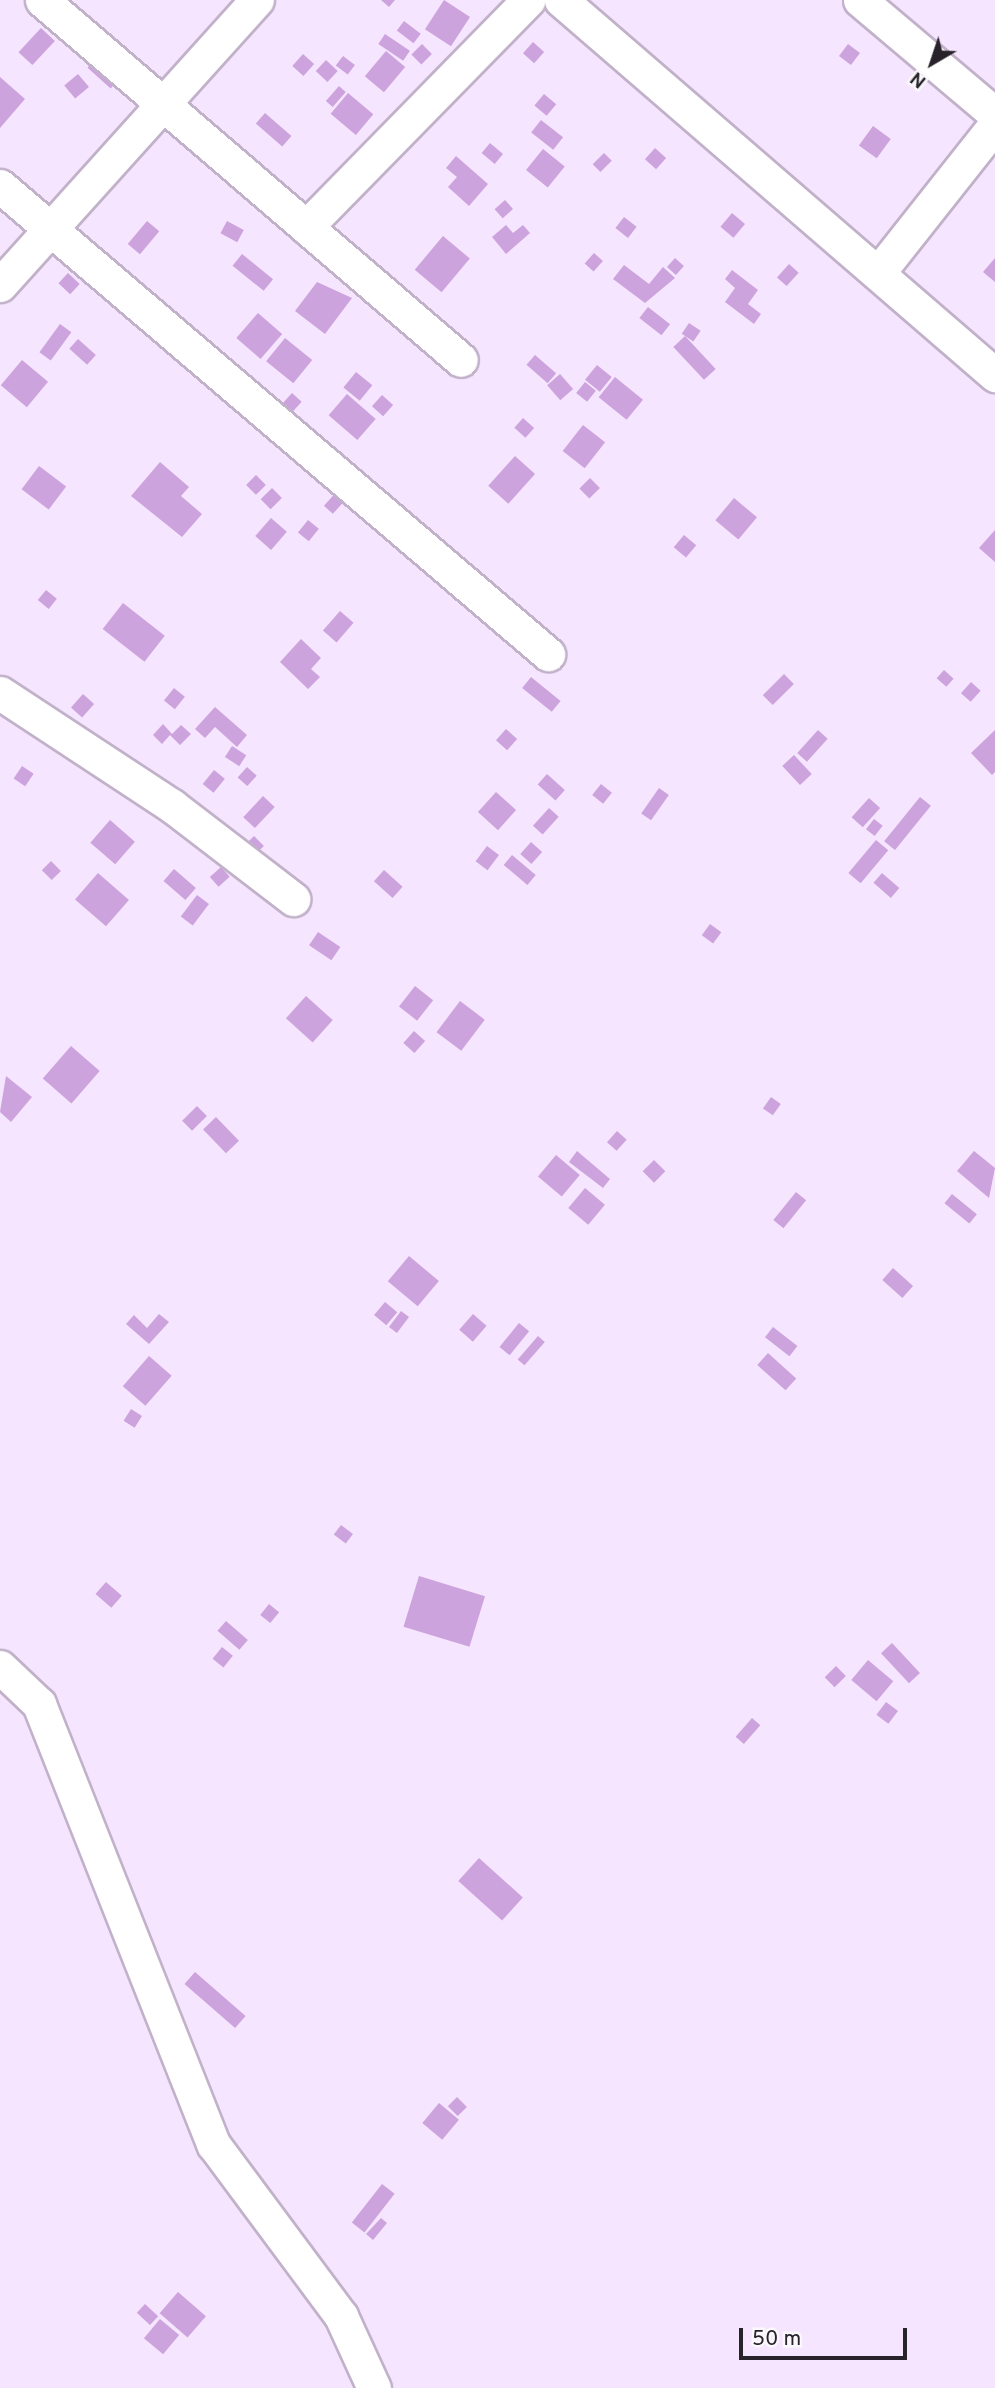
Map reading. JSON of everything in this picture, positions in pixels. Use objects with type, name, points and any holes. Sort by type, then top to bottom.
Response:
[{"type":"street","points":[[42,0],[461,360]]},
{"type":"street","points":[[306,227],[528,0]]},
{"type":"street","points":[[561,0],[995,375]]},
{"type":"street","points":[[860,0],[995,114]]},
{"type":"street","points":[[0,285],[52,231],[253,1]]},
{"type":"street","points":[[877,273],[995,125]]},
{"type":"street","points":[[0,186],[548,654]]},
{"type":"street","points":[[0,693],[172,806],[293,899]]},
{"type":"street","points":[[0,1667],[39,1704],[214,2145],[341,2316],[374,2388]]},
{"type":"building","points":[[381,0],[395,0],[389,7]]},
{"type":"building","points":[[444,0],[470,17],[451,46],[425,29]]},
{"type":"building","points":[[404,21],[421,34],[414,43],[397,31]]},
{"type":"building","points":[[41,28],[55,41],[32,65],[18,52]]},
{"type":"building","points":[[385,34],[410,51],[403,61],[378,44]]},
{"type":"building","points":[[533,42],[544,52],[534,63],[523,53]]},
{"type":"building","points":[[422,44],[432,54],[421,65],[411,55]]},
{"type":"building","points":[[848,44],[860,53],[851,65],[839,56]]},
{"type":"building","points":[[386,51],[405,67],[384,92],[365,76]]},
{"type":"building","points":[[303,54],[314,64],[303,76],[292,66]]},
{"type":"building","points":[[99,55],[122,76],[111,88],[88,68]]},
{"type":"building","points":[[343,56],[355,65],[348,75],[336,66]]},
{"type":"building","points":[[326,60],[338,71],[327,82],[316,71]]},
{"type":"building","points":[[78,74],[89,87],[75,99],[64,86]]},
{"type":"building","points":[[0,77],[25,99],[0,128]]},
{"type":"building","points":[[339,86],[346,92],[333,107],[326,101]]},
{"type":"building","points":[[348,93],[373,114],[356,135],[331,114]]},
{"type":"building","points":[[544,94],[556,104],[547,116],[534,105]]},
{"type":"building","points":[[265,113],[291,136],[282,147],[256,124]]},
{"type":"building","points":[[541,120],[563,137],[553,150],[531,133]]},
{"type":"building","points":[[873,126],[891,139],[877,158],[859,145]]},
{"type":"building","points":[[490,143],[503,154],[495,164],[482,153]]},
{"type":"building","points":[[655,148],[666,158],[656,169],[645,159]]},
{"type":"building","points":[[543,149],[565,167],[548,188],[526,170]]},
{"type":"building","points":[[604,153],[612,161],[600,172],[593,164]]},
{"type":"building","points":[[456,156],[488,184],[469,206],[448,187],[457,177],[446,168]]},
{"type":"building","points":[[505,200],[513,209],[503,218],[495,209]]},
{"type":"building","points":[[732,213],[745,224],[733,238],[720,227]]},
{"type":"building","points":[[624,217],[637,227],[628,238],[615,228]]},
{"type":"building","points":[[147,221],[159,231],[140,254],[128,244]]},
{"type":"building","points":[[227,221],[244,230],[237,242],[220,233]]},
{"type":"building","points":[[506,225],[513,233],[523,225],[530,233],[506,254],[492,237]]},
{"type":"building","points":[[443,236],[470,258],[442,292],[415,270]]},
{"type":"building","points":[[594,253],[603,261],[594,271],[585,263]]},
{"type":"building","points":[[242,254],[273,279],[264,291],[233,266]]},
{"type":"building","points":[[675,258],[684,266],[676,275],[667,267]]},
{"type":"building","points":[[995,258],[995,282],[983,272]]},
{"type":"building","points":[[789,264],[799,273],[787,286],[777,277]]},
{"type":"building","points":[[624,265],[649,284],[663,267],[675,278],[645,303],[613,279]]},
{"type":"building","points":[[732,270],[758,290],[748,304],[761,314],[754,324],[725,302],[735,288],[725,279]]},
{"type":"building","points":[[68,273],[80,284],[70,294],[58,283]]},
{"type":"building","points":[[317,282],[352,298],[325,334],[295,311]]},
{"type":"building","points":[[648,307],[670,324],[661,335],[639,318]]},
{"type":"building","points":[[258,313],[282,334],[261,359],[236,338]]},
{"type":"building","points":[[689,323],[701,331],[693,342],[682,334]]},
{"type":"building","points":[[60,324],[71,332],[51,361],[39,352]]},
{"type":"building","points":[[685,336],[716,369],[704,380],[673,347]]},
{"type":"building","points":[[285,338],[312,360],[293,383],[266,361]]},
{"type":"building","points":[[78,339],[96,355],[87,365],[69,349]]},
{"type":"building","points":[[535,355],[556,373],[548,383],[526,365]]},
{"type":"building","points":[[22,360],[48,382],[27,407],[1,385]]},
{"type":"building","points":[[597,365],[612,377],[600,392],[585,380]]},
{"type":"building","points":[[356,372],[372,385],[360,401],[343,388]]},
{"type":"building","points":[[560,374],[573,389],[560,400],[547,385]]},
{"type":"building","points":[[615,377],[643,400],[627,420],[599,397]]},
{"type":"building","points":[[585,382],[596,391],[587,402],[576,393]]},
{"type":"building","points":[[292,393],[302,402],[288,417],[279,408]]},
{"type":"building","points":[[347,394],[376,419],[357,440],[329,415]]},
{"type":"building","points":[[382,395],[393,405],[383,416],[372,406]]},
{"type":"building","points":[[523,418],[534,428],[525,438],[514,428]]},
{"type":"building","points":[[583,425],[605,442],[585,468],[563,451]]},
{"type":"building","points":[[515,456],[535,474],[508,504],[488,486]]},
{"type":"building","points":[[160,462],[189,487],[181,496],[202,514],[182,537],[131,496]]},
{"type":"building","points":[[39,466],[66,486],[49,510],[22,489]]},
{"type":"building","points":[[256,475],[266,485],[256,495],[246,485]]},
{"type":"building","points":[[590,478],[600,488],[589,499],[579,489]]},
{"type":"building","points":[[272,488],[282,498],[271,509],[261,499]]},
{"type":"building","points":[[340,488],[349,496],[333,514],[324,506]]},
{"type":"building","points":[[734,498],[757,517],[738,539],[715,520]]},
{"type":"building","points":[[271,518],[287,532],[271,550],[255,536]]},
{"type":"building","points":[[308,520],[319,529],[309,541],[298,532]]},
{"type":"building","points":[[995,530],[995,562],[979,548]]},
{"type":"building","points":[[684,535],[696,545],[686,558],[674,547]]},
{"type":"building","points":[[46,590],[57,599],[49,609],[38,600]]},
{"type":"building","points":[[123,603],[165,636],[144,662],[103,629]]},
{"type":"building","points":[[340,611],[354,623],[337,642],[323,631]]},
{"type":"building","points":[[301,639],[321,658],[311,669],[320,677],[308,689],[280,662]]},
{"type":"building","points":[[944,670],[954,679],[946,687],[937,678]]},
{"type":"building","points":[[784,674],[794,684],[773,705],[763,695]]},
{"type":"building","points":[[531,677],[561,701],[552,712],[522,688]]},
{"type":"building","points":[[971,682],[981,691],[971,702],[961,693]]},
{"type":"building","points":[[174,688],[185,697],[175,709],[164,700]]},
{"type":"building","points":[[83,694],[94,704],[82,717],[71,707]]},
{"type":"building","points":[[215,707],[247,735],[237,747],[215,727],[205,738],[195,729]]},
{"type":"building","points":[[163,724],[172,734],[181,725],[191,734],[180,745],[170,735],[162,744],[153,735]]},
{"type":"building","points":[[506,729],[517,739],[507,750],[496,740]]},
{"type":"building","points":[[818,730],[828,739],[807,762],[797,753]]},
{"type":"building","points":[[995,730],[995,772],[992,775],[971,753]]},
{"type":"building","points":[[232,746],[246,755],[239,766],[225,757]]},
{"type":"building","points":[[794,755],[812,774],[800,785],[782,766]]},
{"type":"building","points":[[22,766],[34,774],[25,786],[14,778]]},
{"type":"building","points":[[247,767],[257,776],[247,786],[238,777]]},
{"type":"building","points":[[214,770],[225,779],[214,793],[203,784]]},
{"type":"building","points":[[547,774],[565,790],[555,800],[538,784]]},
{"type":"building","points":[[601,784],[612,793],[603,804],[592,795]]},
{"type":"building","points":[[659,788],[669,795],[651,820],[641,813]]},
{"type":"building","points":[[496,792],[516,810],[498,830],[478,812]]},
{"type":"building","points":[[263,796],[275,807],[255,828],[243,817]]},
{"type":"building","points":[[920,797],[931,806],[895,850],[884,841]]},
{"type":"building","points":[[869,798],[880,808],[863,827],[852,817]]},
{"type":"building","points":[[549,808],[559,817],[543,835],[533,826]]},
{"type":"building","points":[[874,819],[883,826],[875,836],[866,829]]},
{"type":"building","points":[[110,820],[135,842],[115,864],[90,843]]},
{"type":"building","points":[[254,836],[264,846],[255,855],[245,845]]},
{"type":"building","points":[[876,840],[888,850],[861,883],[848,873]]},
{"type":"building","points":[[531,842],[542,852],[531,864],[520,854]]},
{"type":"building","points":[[487,846],[499,855],[488,870],[476,861]]},
{"type":"building","points":[[512,855],[536,875],[527,885],[504,865]]},
{"type":"building","points":[[51,861],[61,871],[52,880],[42,870]]},
{"type":"building","points":[[221,867],[230,877],[219,887],[210,877]]},
{"type":"building","points":[[174,869],[196,888],[185,900],[164,881]]},
{"type":"building","points":[[384,870],[403,887],[393,898],[374,881]]},
{"type":"building","points":[[98,873],[129,900],[106,926],[75,899]]},
{"type":"building","points":[[882,873],[899,888],[891,898],[873,883]]},
{"type":"building","points":[[197,895],[209,904],[193,926],[181,917]]},
{"type":"building","points":[[710,924],[721,932],[713,944],[702,935]]},
{"type":"building","points":[[318,932],[340,947],[331,960],[309,945]]},
{"type":"building","points":[[415,986],[433,1000],[417,1021],[399,1006]]},
{"type":"building","points":[[306,996],[333,1020],[313,1042],[286,1018]]},
{"type":"building","points":[[460,1001],[485,1020],[461,1051],[437,1032]]},
{"type":"building","points":[[414,1031],[425,1041],[414,1053],[403,1043]]},
{"type":"building","points":[[71,1046],[100,1071],[71,1103],[43,1078]]},
{"type":"building","points":[[6,1076],[32,1097],[11,1122],[0,1112]]},
{"type":"building","points":[[771,1097],[781,1104],[773,1115],[763,1108]]},
{"type":"building","points":[[197,1106],[207,1116],[192,1131],[182,1121]]},
{"type":"building","points":[[216,1117],[239,1141],[226,1153],[203,1130]]},
{"type":"building","points":[[617,1131],[627,1140],[617,1151],[607,1142]]},
{"type":"building","points":[[577,1151],[610,1179],[603,1188],[569,1162]]},
{"type":"building","points":[[974,1151],[995,1168],[989,1198],[957,1171]]},
{"type":"building","points":[[556,1155],[580,1175],[562,1196],[538,1176]]},
{"type":"building","points":[[654,1160],[665,1171],[654,1183],[643,1171]]},
{"type":"building","points":[[585,1188],[605,1205],[588,1225],[568,1208]]},
{"type":"building","points":[[796,1192],[806,1200],[783,1228],[773,1220]]},
{"type":"building","points":[[952,1194],[977,1214],[969,1223],[944,1203]]},
{"type":"building","points":[[409,1256],[439,1281],[418,1306],[388,1281]]},
{"type":"building","points":[[893,1268],[913,1286],[902,1298],[882,1280]]},
{"type":"building","points":[[385,1302],[397,1312],[386,1325],[374,1315]]},
{"type":"building","points":[[401,1311],[409,1317],[397,1333],[389,1327]]},
{"type":"building","points":[[159,1314],[169,1322],[149,1344],[126,1324],[134,1315],[147,1328]]},
{"type":"building","points":[[473,1314],[487,1326],[473,1342],[459,1330]]},
{"type":"building","points":[[519,1323],[529,1331],[510,1355],[499,1347]]},
{"type":"building","points":[[773,1327],[797,1346],[789,1356],[765,1337]]},
{"type":"building","points":[[538,1336],[545,1342],[524,1365],[518,1359]]},
{"type":"building","points":[[768,1353],[796,1378],[786,1390],[757,1365]]},
{"type":"building","points":[[149,1356],[172,1376],[145,1406],[123,1386]]},
{"type":"building","points":[[131,1409],[142,1416],[135,1428],[124,1421]]},
{"type":"building","points":[[341,1525],[353,1534],[346,1544],[334,1535]]},
{"type":"building","points":[[419,1576],[485,1596],[469,1647],[404,1627]]},
{"type":"building","points":[[106,1582],[122,1596],[111,1608],[96,1594]]},
{"type":"building","points":[[269,1604],[279,1612],[270,1623],[260,1615]]},
{"type":"building","points":[[226,1621],[248,1640],[239,1650],[217,1631]]},
{"type":"building","points":[[892,1643],[920,1673],[909,1683],[881,1653]]},
{"type":"building","points":[[222,1647],[233,1656],[223,1667],[213,1659]]},
{"type":"building","points":[[868,1660],[893,1681],[877,1701],[851,1680]]},
{"type":"building","points":[[836,1666],[846,1676],[835,1687],[825,1677]]},
{"type":"building","points":[[886,1702],[898,1711],[888,1724],[876,1715]]},
{"type":"building","points":[[752,1718],[760,1725],[744,1744],[736,1737]]},
{"type":"building","points":[[479,1858],[523,1897],[502,1921],[458,1881]]},
{"type":"building","points":[[195,1972],[246,2016],[235,2028],[185,1984]]},
{"type":"building","points":[[457,2097],[467,2107],[458,2116],[448,2106]]},
{"type":"building","points":[[439,2103],[459,2120],[442,2140],[422,2123]]},
{"type":"building","points":[[382,2184],[395,2194],[364,2232],[352,2223]]},
{"type":"building","points":[[381,2218],[387,2223],[373,2240],[366,2234]]},
{"type":"building","points":[[178,2292],[206,2316],[188,2337],[160,2313]]},
{"type":"building","points":[[145,2304],[158,2316],[150,2325],[137,2313]]},
{"type":"building","points":[[160,2319],[179,2335],[163,2354],[144,2338]]}]
